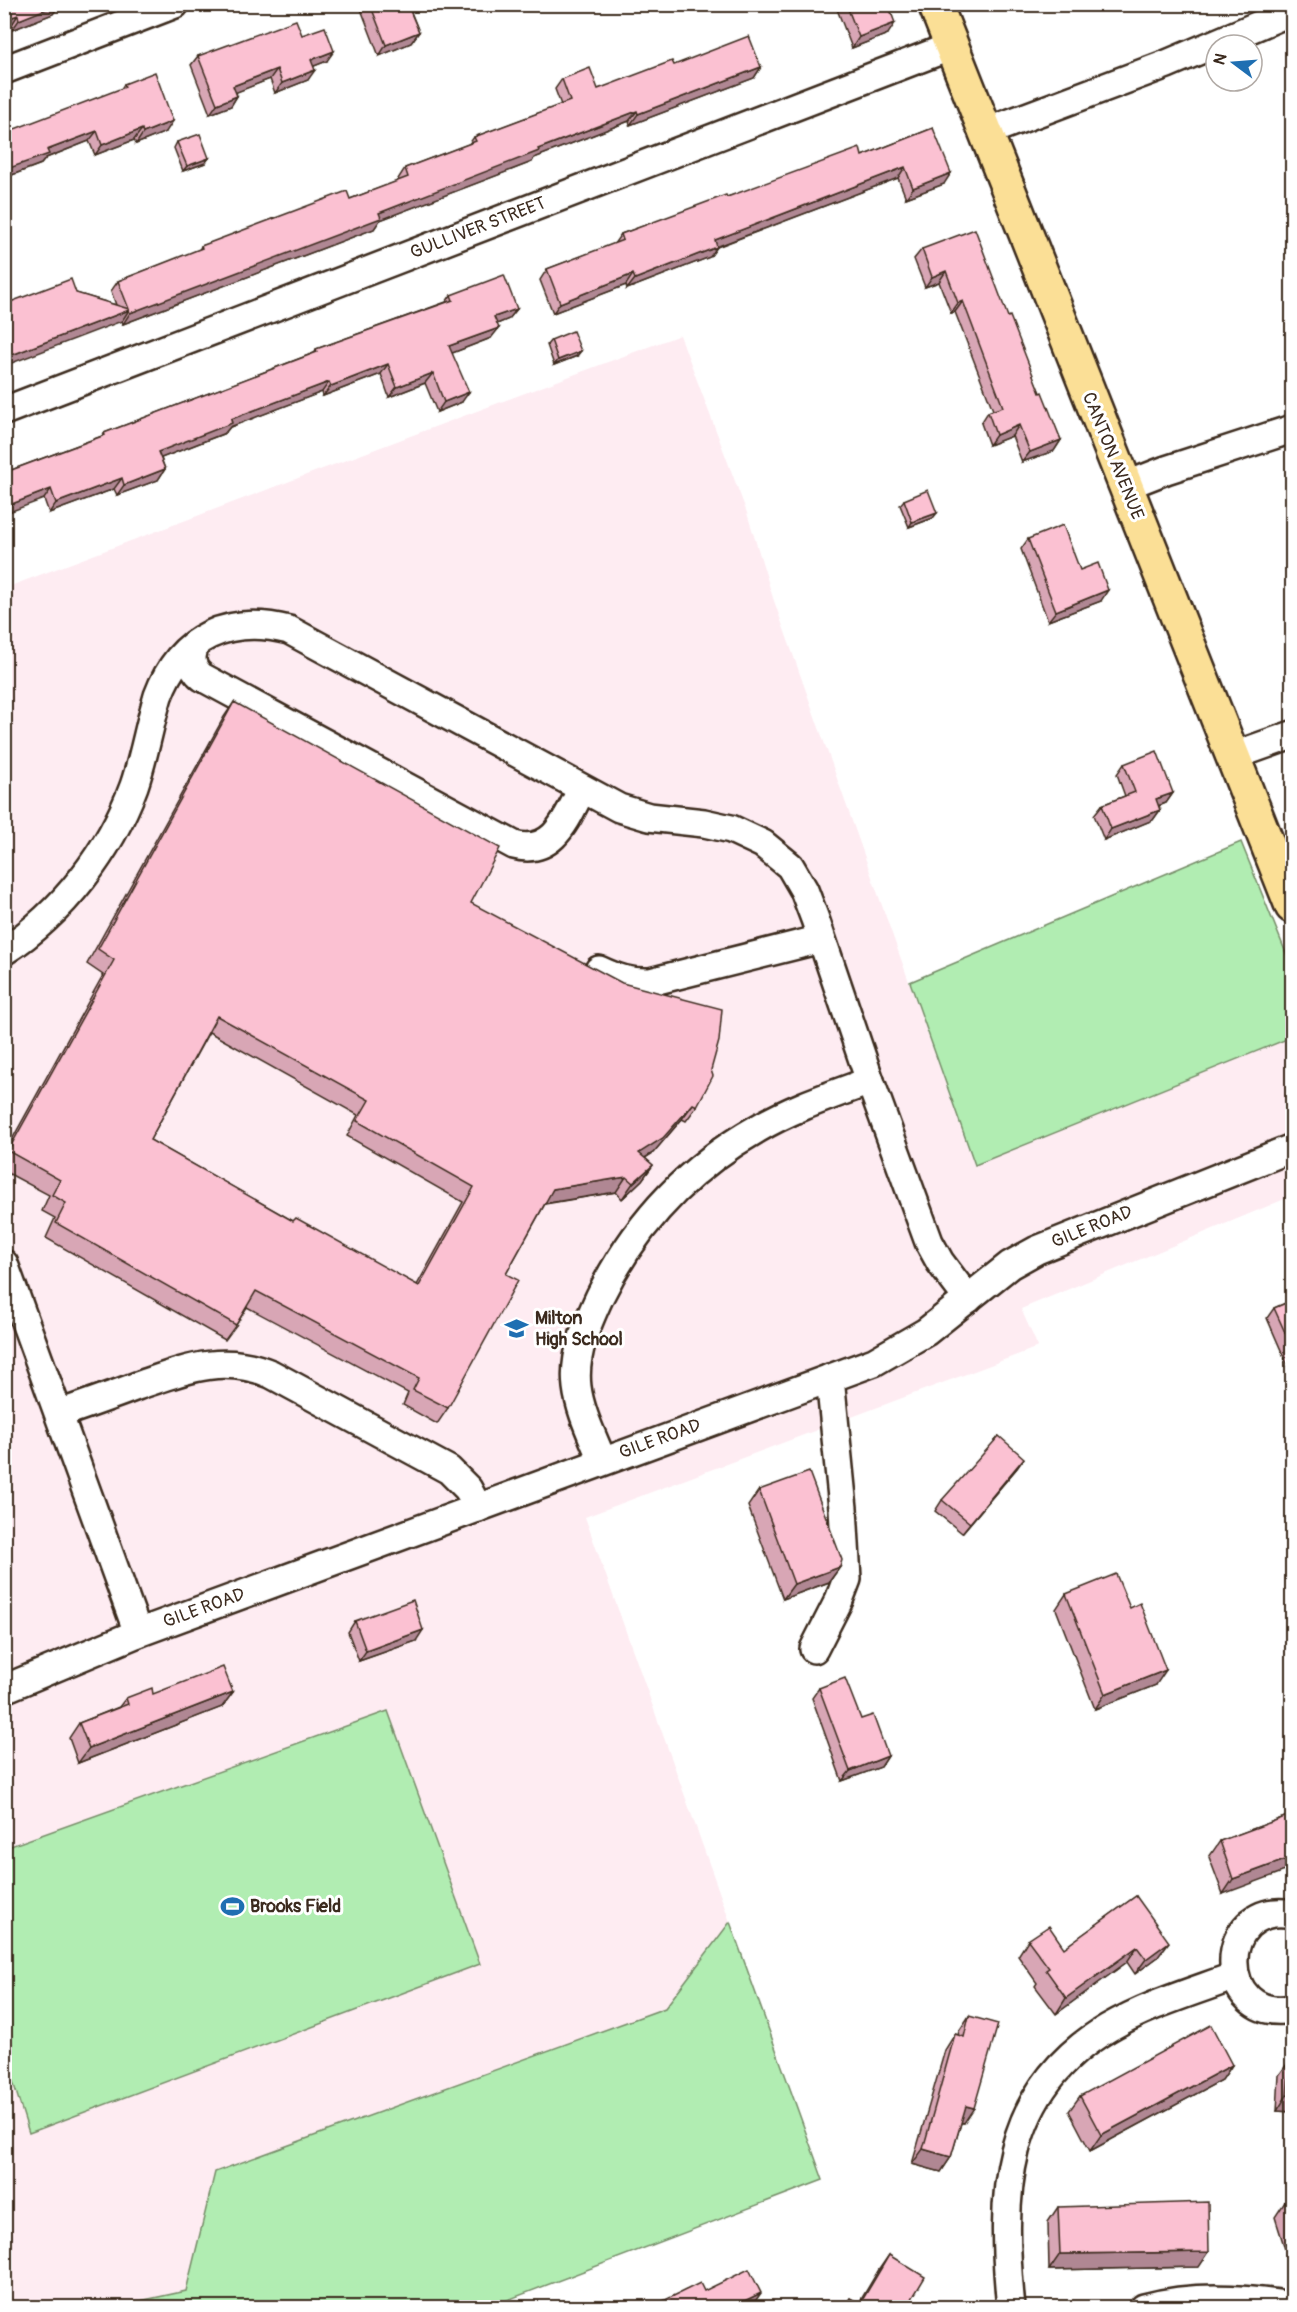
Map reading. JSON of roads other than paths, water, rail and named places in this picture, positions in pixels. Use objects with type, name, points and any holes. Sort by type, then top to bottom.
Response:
[{"type":"main road","name":"CANTON AVENUE","points":[[935,4],[1233,756],[1289,886]]},
{"type":"street","points":[[4,70],[176,4]]},
{"type":"street","points":[[986,132],[1167,64],[1293,11]]},
{"type":"street","name":"GULLIVER STREET","points":[[4,411],[952,46]]},
{"type":"street","points":[[1125,486],[1166,470],[1293,429]]},
{"type":"street","points":[[4,951],[37,927],[67,897],[105,846],[134,787],[162,684],[177,660],[196,643],[220,630],[244,624],[267,625],[289,630],[626,811],[649,817],[717,825],[742,833],[773,849],[790,866],[804,890],[929,1242],[940,1262],[968,1299]]},
{"type":"street","points":[[196,643],[191,658],[196,672],[202,677],[514,845],[540,846],[554,837],[582,789]]},
{"type":"street","points":[[1233,756],[1293,735]]},
{"type":"street","points":[[599,970],[619,979],[641,983],[650,982],[821,939]]},
{"type":"street","points":[[602,1460],[580,1405],[577,1387],[580,1351],[584,1333],[602,1293],[638,1232],[675,1190],[714,1156],[735,1142],[778,1118],[870,1081]]},
{"type":"street","name":"GILE ROAD","points":[[4,1689],[138,1633],[602,1460],[874,1362],[910,1342],[1010,1265],[1045,1246],[1293,1148]]},
{"type":"street","points":[[4,1264],[138,1633]]},
{"type":"street","points":[[58,1414],[180,1371],[211,1364],[243,1365],[281,1379],[449,1470],[468,1489],[477,1508]]},
{"type":"street","points":[[814,1649],[847,1579],[843,1508],[830,1378]]},
{"type":"street","points":[[1293,1914],[1267,1915],[1245,1929],[1234,1951],[1233,1960],[1235,1976],[1244,1993],[1258,2004],[1276,2010],[1293,2008]]},
{"type":"street","points":[[1011,2307],[1007,2225],[1010,2172],[1027,2115],[1047,2081],[1076,2050],[1109,2027],[1147,2009],[1235,1976]]},
{"type":"street","points":[[1144,2307],[1179,2300],[1216,2299],[1293,2306]]},
{"type":"place","name":"Milton High School","points":[[517,1328]]},
{"type":"place","name":"Brooks Field","points":[[232,1906]]}]
